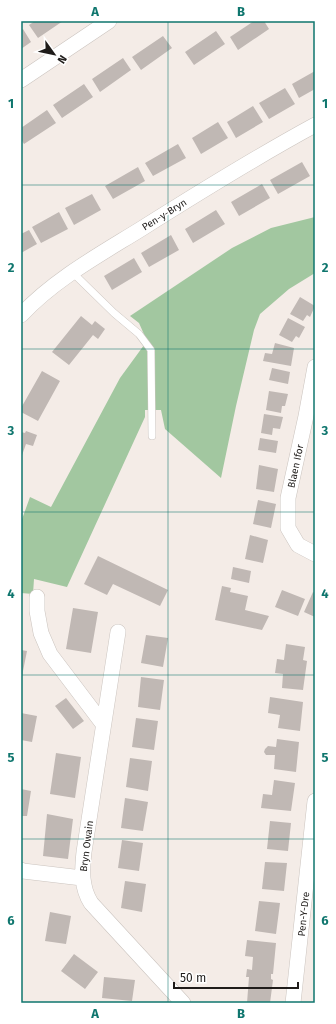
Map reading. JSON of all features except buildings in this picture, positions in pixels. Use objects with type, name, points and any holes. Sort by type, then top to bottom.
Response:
[{"type":"street","points":[[21,80],[109,21]]},
{"type":"street","name":"Pen-y-Bryn","points":[[21,314],[41,295],[71,272],[255,159],[315,125]]},
{"type":"street","name":"Blaen Ifor","points":[[315,368],[288,498],[288,528],[298,545],[315,554]]},
{"type":"street","points":[[37,598],[41,633],[50,654],[103,724]]},
{"type":"street","name":"Bryn Owain","points":[[118,632],[84,852],[82,878],[86,895],[91,903],[183,1003]]},
{"type":"street","name":"Pen-Y-Dre","points":[[293,1003],[315,801]]},
{"type":"street","points":[[22,874],[82,878]]},
{"type":"lane","points":[[71,272],[114,313],[139,334],[151,350],[152,436]]},
{"type":"green space","points":[[315,217],[315,273],[289,289],[260,314],[254,330],[221,478],[165,429],[161,410],[145,410],[145,417],[67,587],[34,579],[33,594],[21,593],[21,522],[30,497],[51,507],[120,378],[147,341],[139,323],[130,316],[232,248],[271,228]]}]
